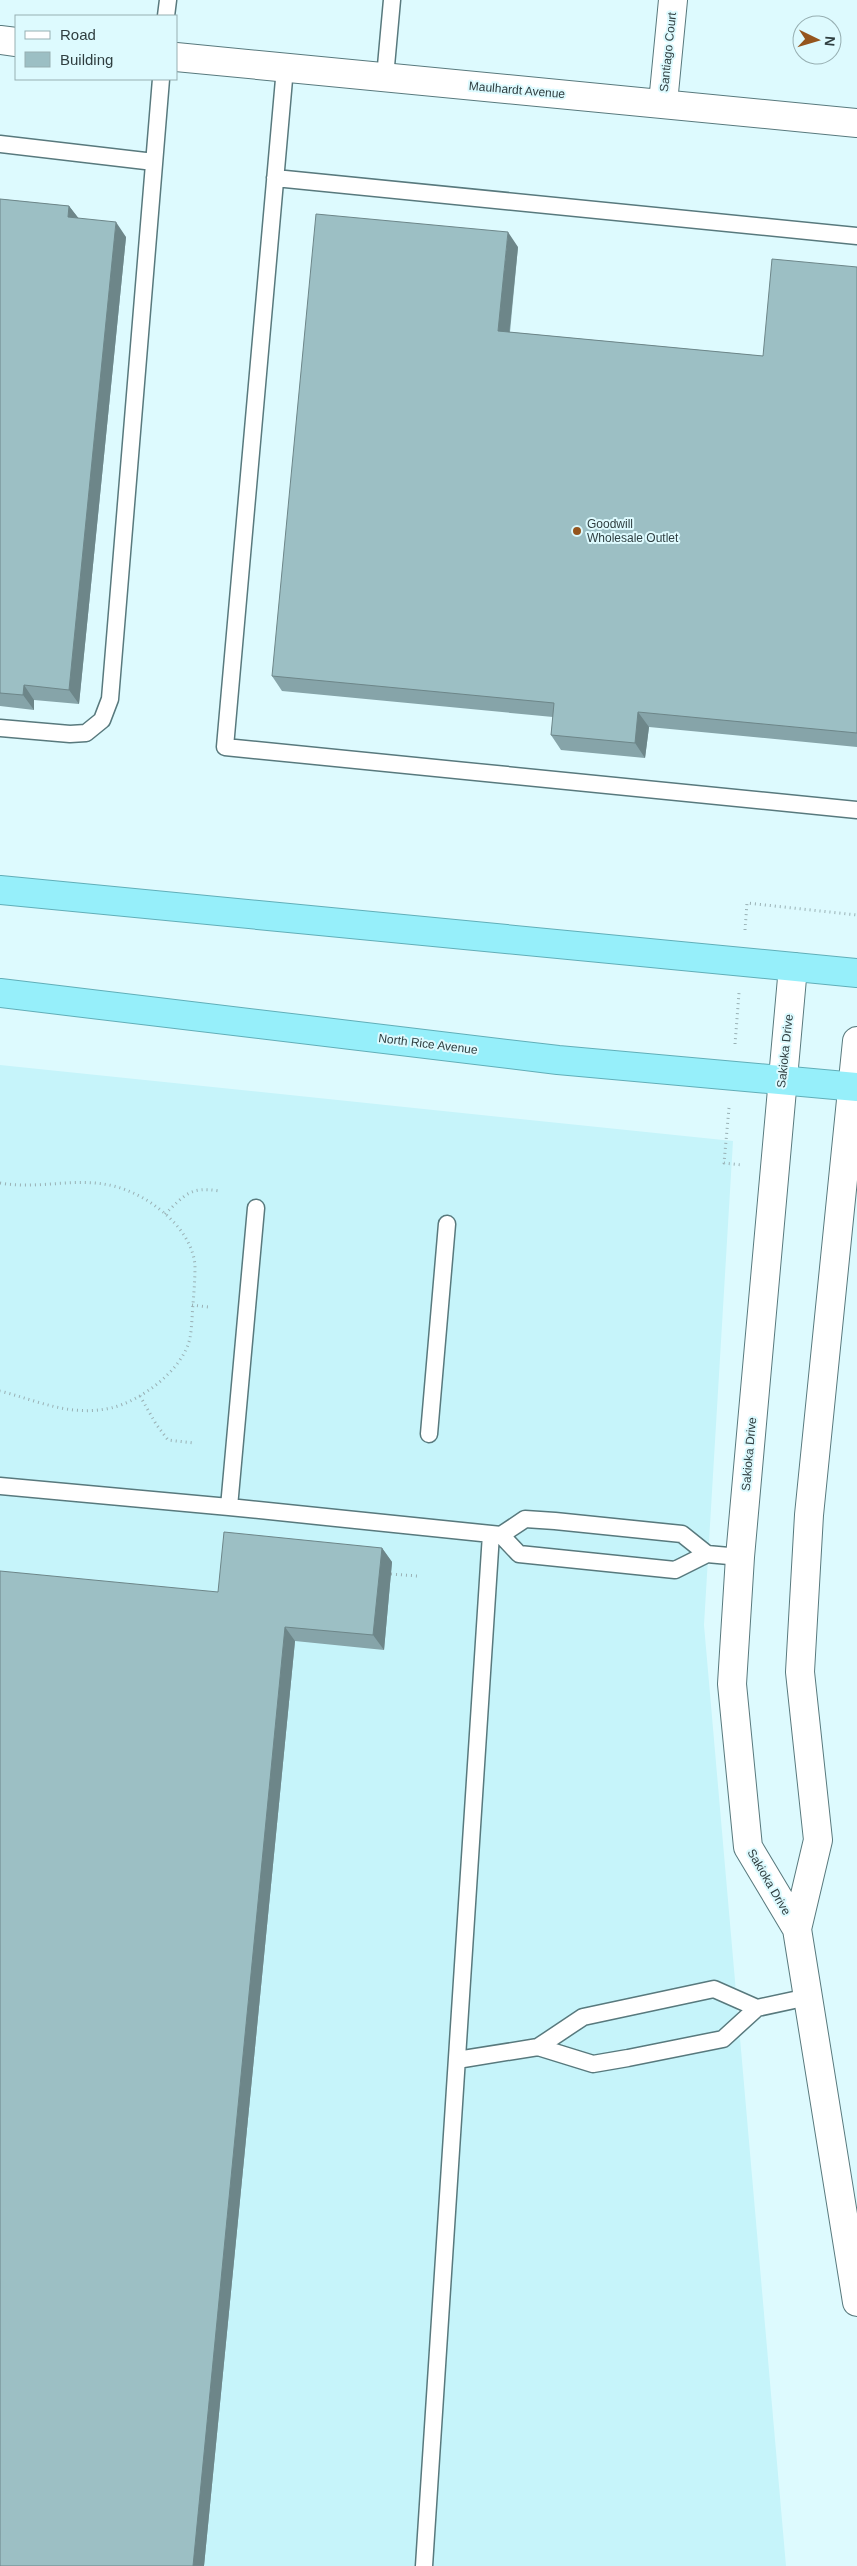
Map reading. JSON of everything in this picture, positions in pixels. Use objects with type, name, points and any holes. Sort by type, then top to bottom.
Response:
[{"type":"highway","points":[[0,890],[857,973]]},
{"type":"highway","name":"North Rice Avenue","points":[[0,993],[558,1060],[855,1087]]},
{"type":"street","name":"Santiago Court","points":[[663,103],[673,0]]},
{"type":"street","points":[[0,40],[15,42]]},
{"type":"street","name":"Maulhardt Avenue","points":[[178,57],[857,123]]},
{"type":"street","name":"Sakioka Drive","points":[[793,967],[781,1080],[740,1557],[732,1684],[748,1847],[797,1929],[857,2302]]},
{"type":"street","name":"Sakioka Drive","points":[[797,1929],[818,1840],[800,1672],[809,1514],[855,1087],[857,1041]]},
{"type":"lane","points":[[166,15],[168,0]]},
{"type":"lane","points":[[385,77],[392,0]]},
{"type":"lane","points":[[285,68],[225,747],[857,810]]},
{"type":"lane","points":[[0,728],[70,734],[86,733],[102,720],[110,699],[161,80]]},
{"type":"lane","points":[[0,144],[154,162]]},
{"type":"lane","points":[[275,178],[857,236]]},
{"type":"lane","points":[[230,1507],[256,1208]]},
{"type":"lane","points":[[429,1434],[447,1224]]},
{"type":"lane","points":[[0,1486],[496,1534],[525,1519],[548,1521],[682,1534],[707,1554]]},
{"type":"lane","points":[[496,1534],[519,1554],[675,1570],[707,1554],[740,1557]]},
{"type":"lane","points":[[424,2566],[457,2060],[496,1534]]},
{"type":"lane","points":[[538,2048],[583,2017],[714,1989],[757,2008]]},
{"type":"lane","points":[[457,2060],[538,2048],[593,2064],[628,2058],[723,2039],[757,2008],[808,1996]]},
{"type":"path","points":[[747,903],[857,915]]},
{"type":"path","points":[[0,1183],[22,1185],[96,1182],[133,1192],[165,1214],[184,1238],[192,1253],[195,1265],[190,1338],[185,1352],[168,1373],[140,1396],[111,1408],[75,1412],[0,1391]]},
{"type":"path","points":[[165,1214],[195,1189],[219,1191]]},
{"type":"path","points":[[192,1305],[208,1307]]},
{"type":"path","points":[[140,1396],[156,1424],[168,1440],[194,1443]]},
{"type":"path","points":[[392,1574],[417,1576]]},
{"type":"shaded area","points":[[0,1065],[733,1141],[704,1625],[786,2566],[0,2566]]},
{"type":"building","points":[[0,199],[69,206],[68,217],[116,222],[69,690],[24,685],[23,695],[0,693]]},
{"type":"building","name":"Goodwill Wholesale Outlet","points":[[316,214],[508,232],[498,331],[763,356],[772,259],[857,267],[857,733],[638,712],[635,743],[551,735],[554,703],[272,676]]},
{"type":"building","points":[[224,1532],[382,1548],[373,1635],[285,1627],[193,2566],[0,2566],[0,1571],[218,1592]]},
{"type":"place","name":"Goodwill Wholesale Outlet","points":[[577,531]]}]
